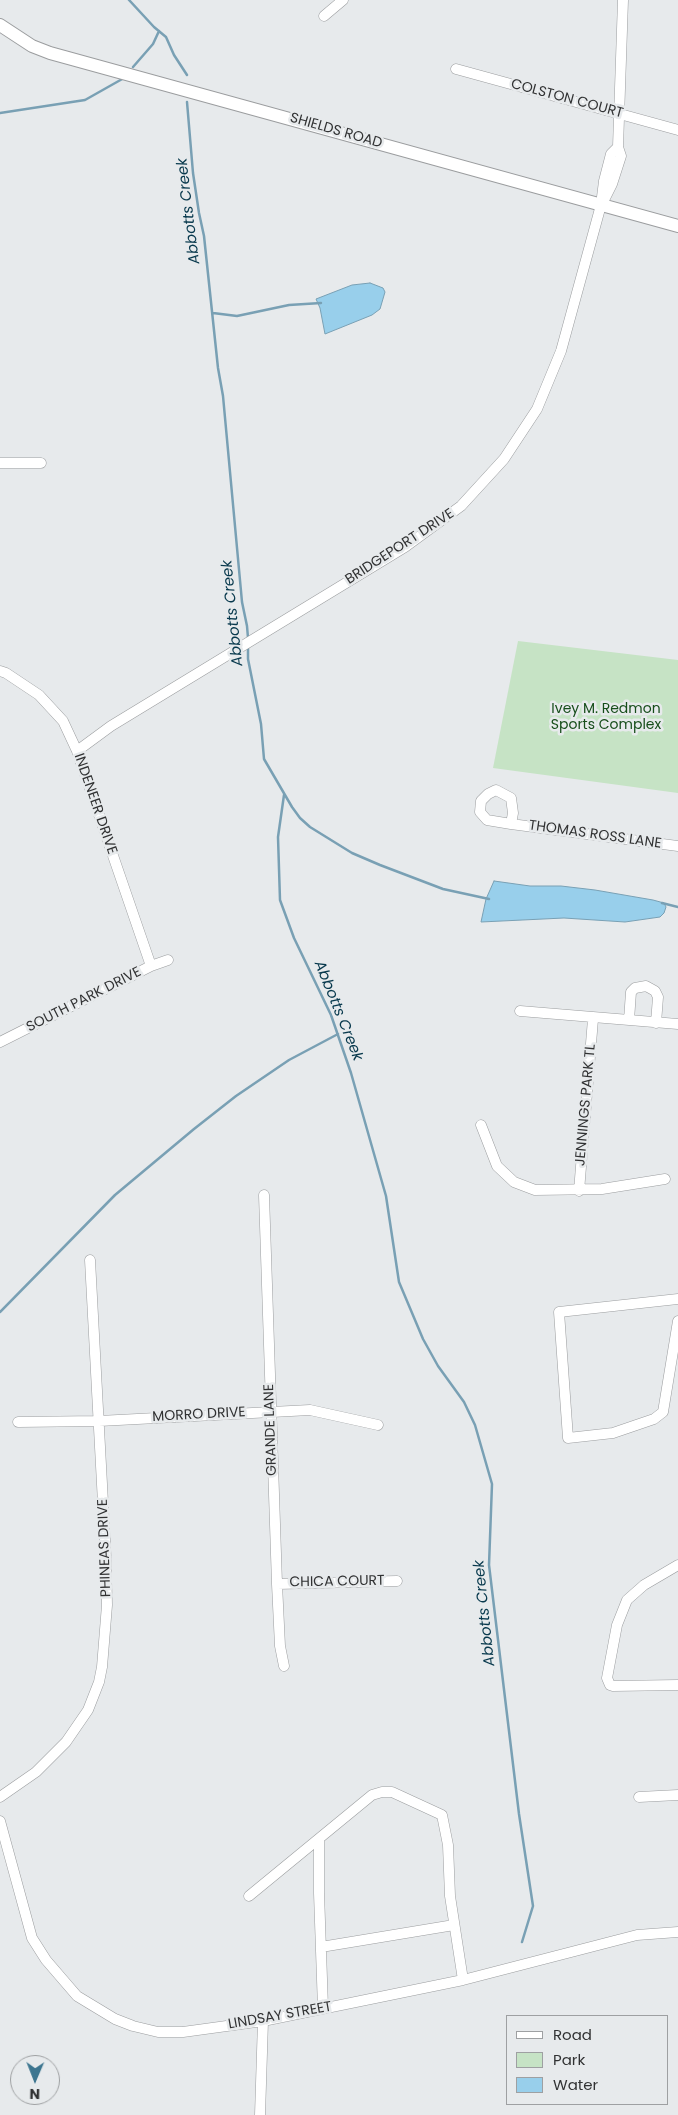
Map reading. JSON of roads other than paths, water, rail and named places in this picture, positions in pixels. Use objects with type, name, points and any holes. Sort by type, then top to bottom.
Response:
[{"type":"street","points":[[324,16],[343,0]]},
{"type":"street","points":[[620,114],[624,0]]},
{"type":"street","name":"SHIELDS ROAD","points":[[0,26],[32,46],[50,53],[678,226]]},
{"type":"street","name":"COLSTON COURT","points":[[456,69],[678,130]]},
{"type":"street","name":"BRIDGEPORT DRIVE","points":[[77,751],[111,726],[405,547],[462,506],[504,459],[537,409],[561,351],[601,205],[604,181],[611,154],[618,147],[620,114]]},
{"type":"street","points":[[0,463],[41,463]]},
{"type":"street","name":"INDENEER DRIVE","points":[[0,671],[39,695],[63,721],[77,751],[151,966]]},
{"type":"street","name":"THOMAS ROSS LANE","points":[[512,824],[678,846]]},
{"type":"street","name":"SOUTH PARK DRIVE","points":[[0,1042],[151,966],[168,960]]},
{"type":"street","points":[[629,1020],[631,992],[635,988],[646,986],[655,991],[658,997],[656,1023]]},
{"type":"street","points":[[520,1011],[594,1019],[678,1024]]},
{"type":"street","name":"JENNINGS PARK TL","points":[[579,1191],[594,1019]]},
{"type":"street","points":[[481,1125],[497,1166],[514,1182],[535,1190],[602,1190],[665,1179]]},
{"type":"street","name":"GRANDE LANE","points":[[264,1195],[277,1584],[280,1646],[284,1666]]},
{"type":"street","name":"PHINEAS DRIVE","points":[[0,1797],[36,1772],[66,1742],[88,1710],[99,1682],[106,1636],[107,1605],[90,1260]]},
{"type":"street","points":[[678,1299],[559,1312],[568,1438],[613,1433],[654,1419],[663,1412],[678,1321]]},
{"type":"street","name":"MORRO DRIVE","points":[[18,1422],[99,1422],[310,1410],[378,1424]]},
{"type":"street","points":[[678,1565],[644,1585],[627,1600],[621,1610],[617,1625],[607,1678],[610,1685],[614,1686],[678,1685]]},
{"type":"street","name":"CHICA COURT","points":[[277,1584],[398,1581]]},
{"type":"street","points":[[249,1896],[319,1841],[372,1795],[392,1792],[442,1815],[448,1845],[450,1896],[463,1980]]},
{"type":"street","points":[[639,1797],[678,1795]]},
{"type":"street","name":"LINDSAY STREET","points":[[0,1821],[32,1938],[46,1960],[78,1996],[114,2020],[158,2032],[183,2032],[263,2021],[463,1980],[637,1935],[678,1932]]},
{"type":"street","points":[[319,1841],[323,2008]]},
{"type":"street","points":[[321,1947],[454,1925]]},
{"type":"street","points":[[260,2115],[263,2021]]},
{"type":"water","points":[[370,283],[383,288],[385,292],[380,309],[372,315],[325,334],[320,308],[316,299],[352,285]]},
{"type":"water","points":[[494,881],[530,886],[561,886],[595,890],[653,900],[664,903],[666,907],[660,917],[625,922],[564,918],[481,922],[486,899]]},
{"type":"waterway","name":"Abbotts Creek","points":[[129,0],[166,37],[174,55],[187,75]]},
{"type":"waterway","points":[[133,67],[153,44],[159,31]]},
{"type":"waterway","points":[[0,113],[85,100],[124,78]]},
{"type":"waterway","name":"Abbotts Creek","points":[[187,102],[193,173],[204,236],[218,368],[223,396],[242,602],[248,638]]},
{"type":"waterway","points":[[213,313],[237,316],[289,305],[321,303]]},
{"type":"waterway","points":[[248,646],[248,659],[261,724],[264,759],[300,818],[310,827],[352,853],[443,889],[489,899]]},
{"type":"waterway","name":"Abbotts Creek","points":[[284,795],[278,837],[280,900],[294,938],[331,1015],[351,1073],[386,1196],[399,1282],[423,1339],[438,1366],[464,1402],[475,1425],[492,1484],[489,1565],[519,1814],[533,1906],[522,1942]]},
{"type":"waterway","points":[[662,903],[678,907]]},
{"type":"waterway","points":[[0,1312],[115,1195],[194,1129],[236,1096],[289,1060],[338,1034]]},
{"type":"park label","name":"Ivey M. Redmon Sports Complex","points":[[606,718]]}]
